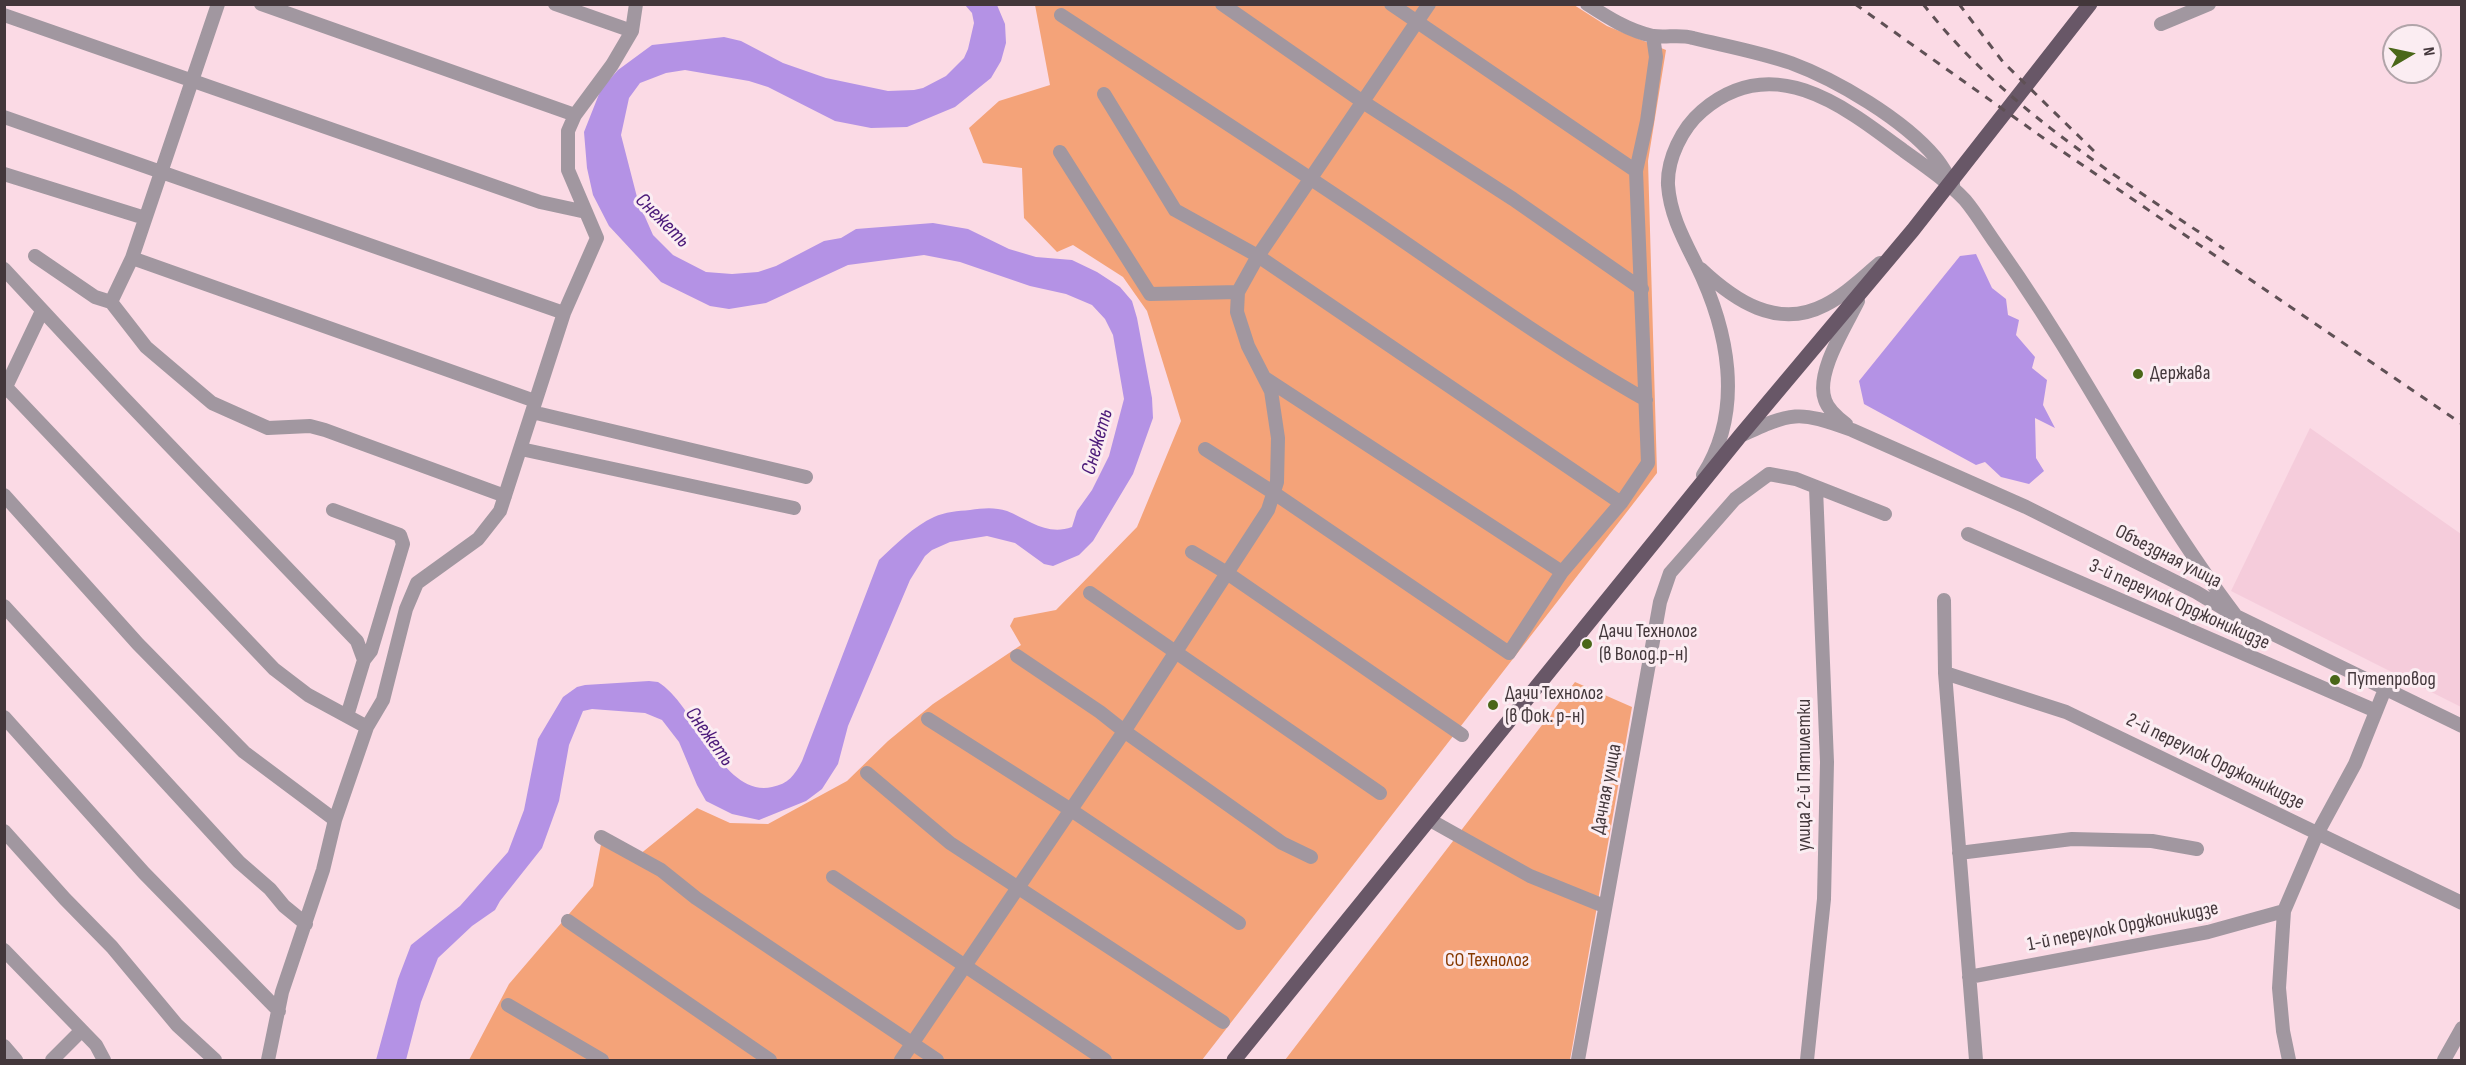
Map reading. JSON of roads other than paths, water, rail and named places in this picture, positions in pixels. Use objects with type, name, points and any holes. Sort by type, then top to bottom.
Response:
[{"type":"main road","points":[[1234,1060],[1740,436],[1913,230],[2090,4]]},
{"type":"street","points":[[111,302],[132,258],[218,4]]},
{"type":"street","points":[[261,4],[575,115]]},
{"type":"street","points":[[555,4],[632,31]]},
{"type":"street","points":[[268,1060],[282,992],[306,924],[323,870],[335,820],[367,727],[383,700],[406,609],[417,583],[478,538],[500,511],[564,313],[597,238],[568,170],[568,131],[575,115],[612,65],[632,31],[636,4]]},
{"type":"street","points":[[1222,4],[1363,102],[1513,199],[1642,289]]},
{"type":"street","points":[[1391,4],[1636,171]]},
{"type":"street","points":[[901,1060],[1124,731],[1268,510],[1277,482],[1278,438],[1271,391],[1248,346],[1237,312],[1238,292],[1258,256],[1430,4]]},
{"type":"street","points":[[1587,4],[1613,21],[1653,36],[1682,35],[1790,63],[1861,98],[1918,139],[1936,158],[2047,318],[2162,510],[2236,616]]},
{"type":"street","points":[[2161,24],[2210,4]]},
{"type":"street","points":[[4,15],[540,202],[586,212]]},
{"type":"street","points":[[1061,15],[1311,178],[1534,331],[1646,400]]},
{"type":"street","points":[[1205,449],[1509,652],[1562,572],[1621,503],[1648,463],[1636,171],[1647,120],[1656,57],[1653,36]]},
{"type":"street","points":[[1684,506],[1707,469],[1721,439],[1727,408],[1729,375],[1720,325],[1697,266],[1677,228],[1670,204],[1668,182],[1672,160],[1680,139],[1694,118],[1710,104],[1745,87],[1779,84],[1809,91],[1853,113],[1926,167],[1965,200]]},
{"type":"street","points":[[1104,94],[1176,210],[1258,256],[1621,503]]},
{"type":"street","points":[[4,117],[162,170],[564,313]]},
{"type":"street","points":[[1060,152],[1150,294],[1238,292]]},
{"type":"street","points":[[4,174],[146,218]]},
{"type":"street","points":[[1697,266],[1741,302],[1760,310],[1790,314],[1824,306],[1897,249]]},
{"type":"street","points":[[35,256],[95,297],[111,302],[146,347],[212,403],[268,428],[310,426],[325,430],[506,496]]},
{"type":"street","points":[[132,258],[534,407],[806,477]]},
{"type":"street","points":[[4,269],[357,641],[364,660]]},
{"type":"street","points":[[1852,430],[1828,407],[1822,387],[1830,359],[1864,290]]},
{"type":"street","points":[[42,311],[5,388],[274,669],[308,695],[367,727]]},
{"type":"street","points":[[1264,377],[1562,572]]},
{"type":"street","name":"Объездная улица","points":[[1740,436],[1791,415],[1824,420],[1852,430],[2026,507],[2196,592],[2236,616],[2462,726]]},
{"type":"street","points":[[521,449],[794,508]]},
{"type":"street","name":"Дачная улица","points":[[1578,1060],[1660,602],[1670,573],[1735,499],[1769,474],[1796,479],[1885,514]]},
{"type":"street","name":"улица 2-й Пятилетки","points":[[1807,1060],[1824,899],[1827,762],[1816,488]]},
{"type":"street","points":[[4,495],[138,644],[244,752],[335,820]]},
{"type":"street","points":[[333,510],[400,535],[403,544],[371,651],[364,660],[347,716]]},
{"type":"street","name":"3-й переулок Орджоникидзе","points":[[1968,534],[2376,711]]},
{"type":"street","points":[[1192,552],[1227,573],[1462,735]]},
{"type":"street","points":[[2196,592],[2205,585],[2206,576]]},
{"type":"street","points":[[1090,593],[1380,793]]},
{"type":"street","points":[[1944,600],[1945,673],[1976,1060]]},
{"type":"street","points":[[4,606],[239,862],[306,924]]},
{"type":"street","points":[[1017,656],[1100,712],[1282,843],[1311,857]]},
{"type":"street","name":"2-й переулок Орджоникидзе","points":[[1945,673],[2066,712],[2462,903]]},
{"type":"street","points":[[2289,1060],[2283,1031],[2279,987],[2284,911],[2317,834],[2355,764],[2385,689]]},
{"type":"street","points":[[4,717],[152,881],[279,1011]]},
{"type":"street","points":[[927,719],[1071,810],[1239,923]]},
{"type":"street","points":[[867,773],[950,843],[1223,1022]]},
{"type":"street","points":[[1430,820],[1530,876],[1604,906]]},
{"type":"street","points":[[4,831],[112,947],[177,1025],[215,1060]]},
{"type":"street","points":[[601,837],[661,870],[696,898],[937,1060]]},
{"type":"street","points":[[1959,853],[2072,839],[2152,841],[2197,849]]},
{"type":"street","points":[[833,877],[1105,1060]]},
{"type":"street","name":"1-й переулок Орджоникидзе","points":[[1969,976],[2208,932],[2284,911]]},
{"type":"street","points":[[568,921],[770,1060]]},
{"type":"street","points":[[4,950],[96,1045],[104,1060]]},
{"type":"street","points":[[508,1005],[602,1060]]},
{"type":"street","points":[[2444,1060],[2462,1028]]},
{"type":"street","points":[[52,1060],[81,1031]]},
{"type":"street","points":[[4,1046],[16,1060]]},
{"type":"railway","points":[[1855,4],[2056,147],[2462,424]]},
{"type":"railway","points":[[1923,4],[1955,42],[2026,108],[2102,166],[2224,249]]},
{"type":"railway","points":[[1959,4],[2003,62],[2098,155]]},
{"type":"place","name":"Держава","points":[[2138,374]]},
{"type":"place","name":"Дачи Технолог (в Волод.р-н)","points":[[1587,644]]},
{"type":"place","name":"Путепровод","points":[[2335,680]]},
{"type":"place","name":"Дачи Технолог (в Фок. р-н)","points":[[1493,705]]},
{"type":"water label","name":"Снежеть","points":[[662,221]]},
{"type":"water label","name":"Снежеть","points":[[1098,442]]},
{"type":"water label","name":"Снежеть","points":[[709,737]]},
{"type":"park label","name":"СО Технолог","points":[[1487,961]]}]
